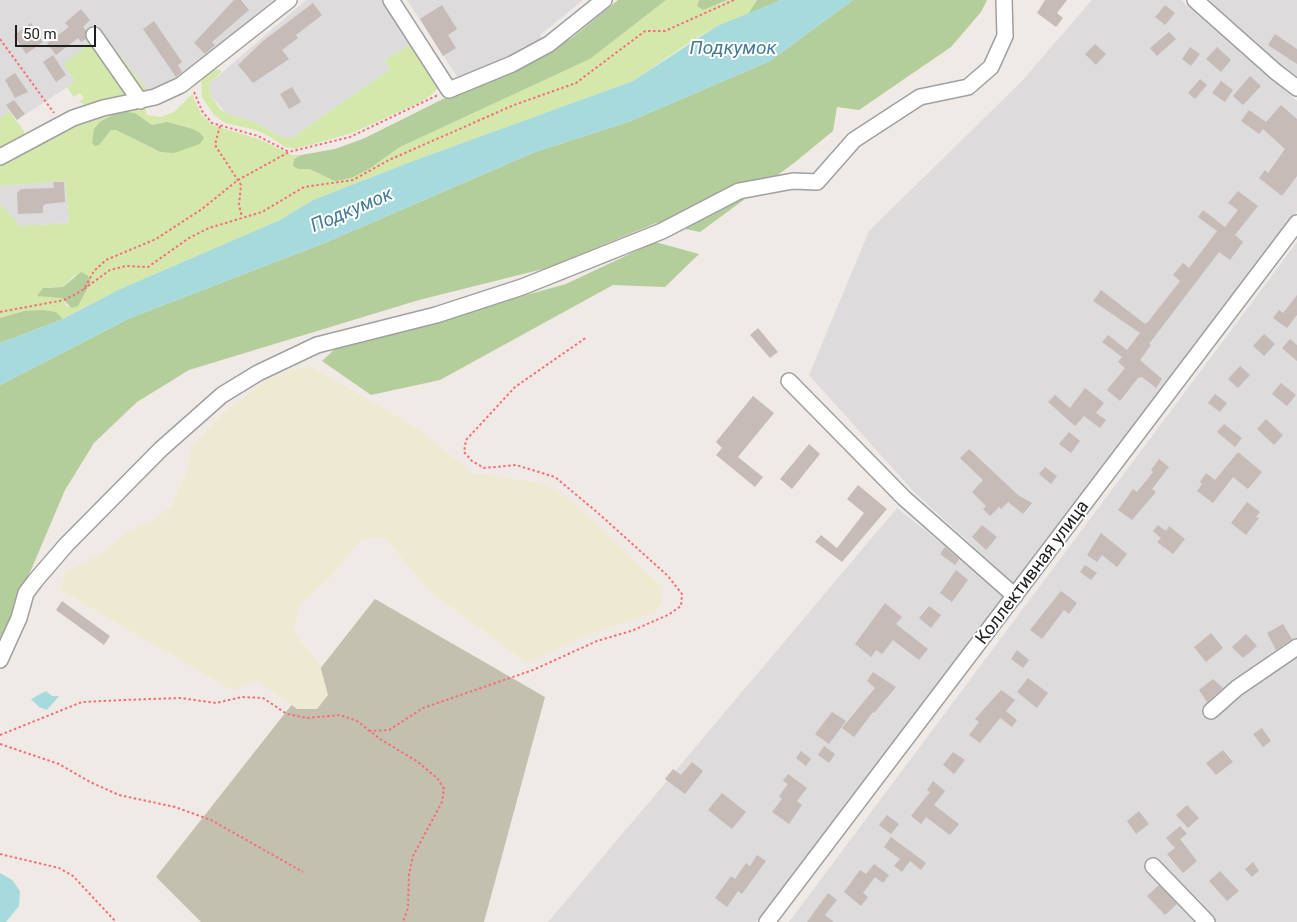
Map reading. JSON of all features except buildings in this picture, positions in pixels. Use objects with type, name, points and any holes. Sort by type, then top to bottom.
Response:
[{"type":"street","points":[[0,156],[61,123],[103,108],[156,97],[190,80],[289,0]]},
{"type":"street","points":[[391,0],[449,90],[512,64],[549,44],[604,0]]},
{"type":"street","points":[[0,660],[19,618],[26,594],[35,581],[66,545],[154,456],[222,395],[258,373],[317,344],[436,315],[522,287],[662,231],[738,191],[793,181],[817,182],[854,140],[920,97],[968,86],[991,67],[1005,36],[1004,0]]},
{"type":"street","points":[[1195,0],[1276,72],[1297,88]]},
{"type":"street","points":[[94,35],[140,101]]},
{"type":"street","name":"Коллективная улица","points":[[767,922],[1297,223]]},
{"type":"street","points":[[789,381],[904,498],[1015,596]]},
{"type":"street","points":[[1211,711],[1236,688],[1297,647]]},
{"type":"street","points":[[1153,866],[1207,922]]},
{"type":"path","points":[[0,312],[64,300],[84,289],[110,270],[126,266],[148,266],[189,238],[209,228],[262,212],[304,187],[352,180],[389,160],[514,105],[576,83],[645,31],[665,31],[734,0]]},
{"type":"path","points":[[0,38],[61,123]]},
{"type":"path","points":[[190,80],[206,118],[220,126],[258,136],[289,152]]},
{"type":"path","points":[[84,289],[94,271],[106,260],[156,239],[202,210],[238,180],[289,152],[350,137],[449,90]]},
{"type":"path","points":[[220,126],[215,145],[241,185],[239,206],[242,217]]},
{"type":"path","points":[[369,731],[389,730],[423,708],[533,670],[597,640],[631,631],[668,616],[681,606],[682,594],[668,576],[555,477],[516,465],[484,468],[472,461],[464,452],[466,440],[515,387],[587,337]]},
{"type":"path","points":[[0,736],[82,702],[180,698],[216,704],[242,697],[263,698],[287,714],[307,718],[340,715],[357,721],[369,731],[418,762],[438,779],[444,789],[442,802],[413,856],[409,874],[408,908],[403,922]]},
{"type":"path","points":[[0,744],[59,764],[90,782],[119,795],[175,807],[211,820],[303,872]]},
{"type":"path","points":[[0,854],[59,868],[73,876],[116,922]]},
{"type":"shaded area","points":[[0,0],[273,0],[189,70],[148,91],[103,33],[64,64],[75,82],[17,120],[9,111],[0,118]]},
{"type":"shaded area","points":[[306,0],[387,0],[412,43],[384,60],[390,69],[293,137],[284,138],[252,121],[227,114],[211,96],[209,84]]},
{"type":"shaded area","points":[[407,0],[583,0],[540,35],[545,42],[517,56],[458,78]]},
{"type":"shaded area","points":[[1092,0],[1181,0],[1297,101],[1297,211],[1016,586],[913,491],[809,375],[869,231],[1021,82]]},
{"type":"shaded area","points":[[1208,0],[1297,0],[1297,80],[1271,59]]},
{"type":"shaded area","points":[[65,181],[69,223],[20,226],[0,204],[0,186]]},
{"type":"shaded area","points":[[1297,242],[1297,644],[1235,681],[1203,712],[1213,719],[1276,668],[1297,656],[1297,922],[1215,922],[1154,857],[1148,863],[1204,922],[789,922]]},
{"type":"shaded area","points":[[312,367],[418,429],[473,473],[541,483],[571,500],[660,585],[662,602],[654,613],[594,632],[527,663],[431,592],[384,537],[361,540],[328,580],[300,604],[293,631],[320,665],[328,695],[317,709],[297,709],[256,680],[234,691],[61,590],[65,572],[100,555],[128,532],[153,521],[172,505],[188,469],[192,447],[226,410],[269,379],[290,370]]},
{"type":"shaded area","points":[[897,508],[1008,596],[756,922],[548,922]]},
{"type":"shaded area","points":[[375,599],[545,697],[484,922],[201,922],[156,877]]},
{"type":"green space","points":[[618,0],[666,0],[590,59],[400,147],[369,169],[351,178],[335,181],[309,169],[298,169],[293,166],[294,159],[301,155],[335,149],[365,138],[451,95],[539,56],[572,38]]},
{"type":"green space","points":[[666,0],[699,0],[697,6],[722,4],[728,0],[757,0],[748,14],[717,26],[633,81],[413,161],[313,200],[280,220],[118,290],[63,319],[56,312],[24,311],[0,318],[0,204],[20,226],[69,223],[65,181],[0,186],[0,164],[50,133],[129,107],[145,108],[147,115],[160,117],[174,112],[192,94],[201,114],[212,125],[259,139],[292,155],[301,155],[294,159],[293,166],[298,169],[309,169],[321,175],[381,161],[400,147],[590,59]],"holes":[[[128,112],[135,113],[152,125],[167,122],[159,152],[116,130],[111,130],[104,136]],[[75,275],[91,282],[78,306],[67,307],[62,298],[46,287],[63,287]]]},
{"type":"green space","points":[[699,0],[728,0],[703,10],[697,6]]},
{"type":"green space","points":[[757,0],[781,0],[748,14]]},
{"type":"green space","points":[[853,0],[987,0],[981,12],[951,47],[859,110],[837,107],[833,131],[794,163],[700,232],[656,223],[547,268],[419,300],[189,370],[137,402],[94,443],[65,490],[0,643],[0,385],[130,318],[327,242],[535,152],[628,122],[770,61]]},
{"type":"green space","points":[[103,33],[148,91],[176,78],[172,85],[144,98],[99,36]]},
{"type":"green space","points":[[95,39],[133,97],[89,106],[79,102],[84,98],[80,93],[74,97],[67,87],[75,81],[63,64]]},
{"type":"green space","points":[[412,43],[439,81],[438,88],[431,95],[421,102],[352,133],[296,149],[285,147],[265,134],[252,129],[225,123],[214,115],[202,97],[201,82],[204,76],[216,69],[222,71],[209,84],[211,96],[220,109],[227,114],[252,121],[284,138],[293,137],[390,69],[384,60]]},
{"type":"green space","points":[[9,111],[24,131],[24,134],[19,140],[0,150],[0,118]]},
{"type":"green space","points":[[135,113],[152,125],[167,122],[193,129],[204,138],[200,144],[174,153],[160,152],[116,130],[111,130],[99,145],[95,146],[92,143],[94,129],[100,122],[114,114]]},
{"type":"green space","points":[[655,242],[699,254],[665,287],[613,285],[440,380],[371,395],[322,361],[337,347],[566,284]]},
{"type":"green space","points":[[81,272],[87,275],[91,282],[78,306],[71,308],[62,298],[37,296],[43,288],[63,287]]},
{"type":"green space","points":[[43,310],[56,312],[63,319],[0,343],[0,318],[24,311]]},
{"type":"water","name":"Подкумок","points":[[781,0],[853,0],[770,61],[628,122],[535,152],[327,242],[130,318],[0,385],[0,343],[63,319],[118,290],[280,220],[313,200],[413,161],[633,81],[717,26]]},
{"type":"water","points":[[46,691],[52,696],[59,696],[47,710],[39,707],[31,699]]},
{"type":"water","points":[[0,873],[12,880],[20,891],[19,906],[6,922],[0,922]]}]
